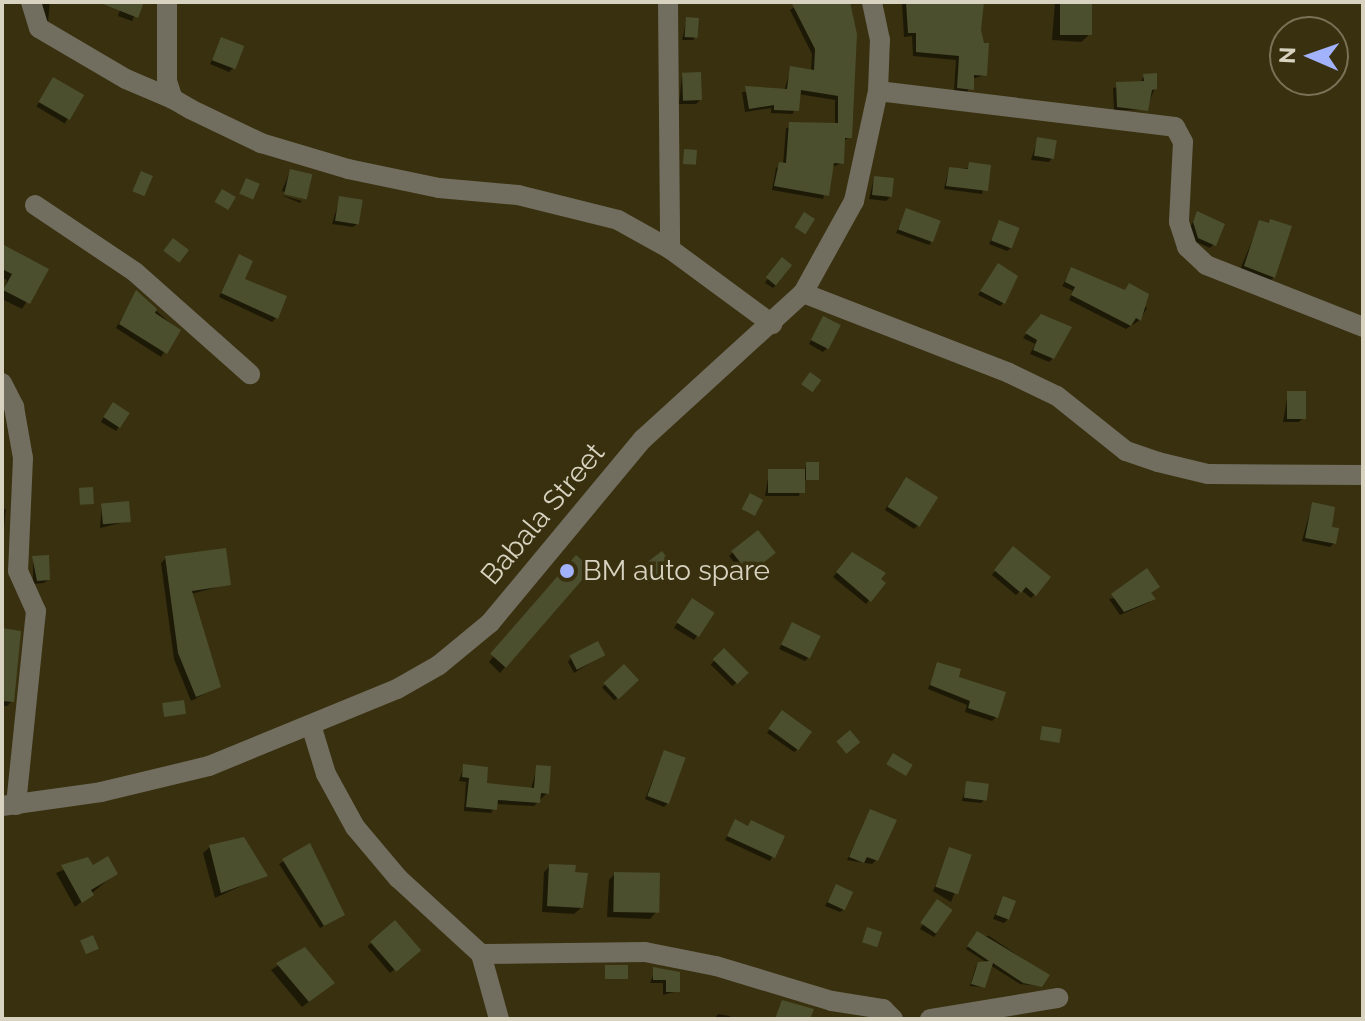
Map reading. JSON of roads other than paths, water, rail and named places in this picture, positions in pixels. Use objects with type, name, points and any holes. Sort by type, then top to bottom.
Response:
[{"type":"street","points":[[31,2],[39,28],[126,79],[275,148],[439,188],[518,195],[618,220],[670,249],[772,324]]},
{"type":"street","points":[[167,2],[164,54],[173,99]]},
{"type":"street","points":[[668,2],[670,249]]},
{"type":"street","name":"Babala Street","points":[[9,806],[196,771],[397,689],[439,665],[490,623],[643,439],[803,293],[854,201],[878,91],[880,40],[872,2]]},
{"type":"street","points":[[878,91],[1175,127],[1183,142],[1179,222],[1187,247],[1206,265],[1363,327]]},
{"type":"street","points":[[35,205],[135,272],[250,374]]},
{"type":"street","points":[[803,293],[1057,396],[1126,451],[1158,462],[1208,474],[1363,475]]},
{"type":"street","points":[[2,383],[22,445],[18,571],[36,611],[9,806]]},
{"type":"street","points":[[311,725],[326,774],[355,827],[398,878],[481,954],[497,996],[499,1019]]},
{"type":"street","points":[[481,954],[645,952],[716,966],[829,1010],[883,1009],[893,1019]]},
{"type":"street","points":[[930,1019],[1058,998]]},
{"type":"place","name":"BM auto spare","points":[[567,571]]}]
